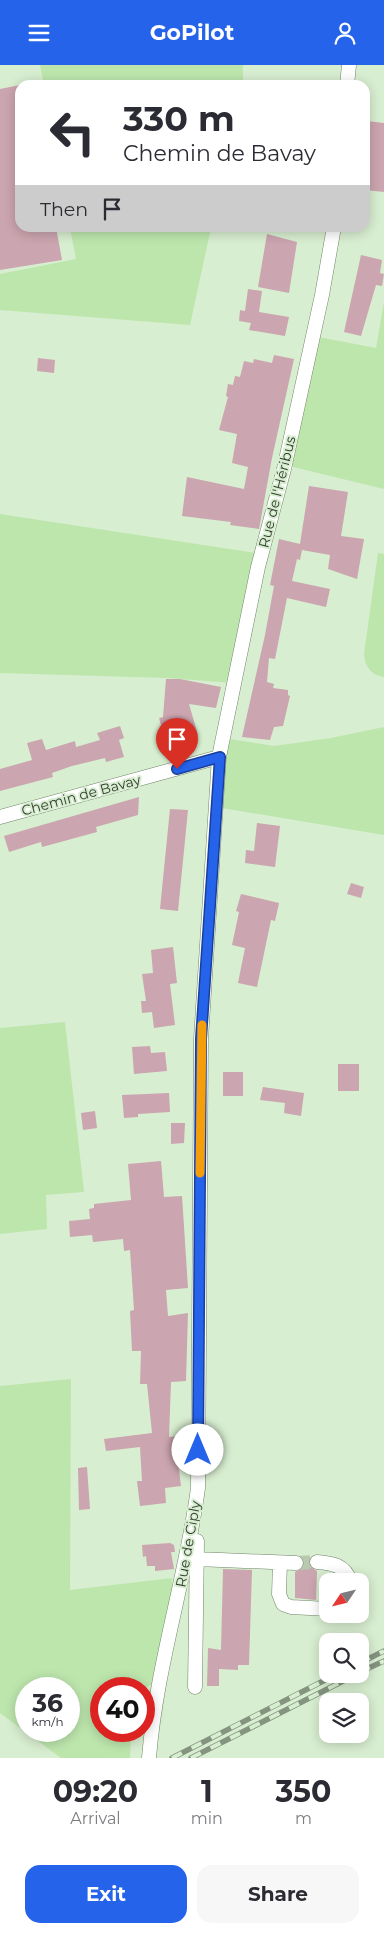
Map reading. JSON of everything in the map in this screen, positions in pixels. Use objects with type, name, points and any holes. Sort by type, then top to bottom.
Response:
[{"type":"street","points":[[347,80],[348,65]]},
{"type":"street","name":"Rue de l'Héribus","points":[[220,757],[258,567],[284,469],[322,295],[333,232]]},
{"type":"street","name":"Chemin de Bavay","points":[[0,817],[220,757]]},
{"type":"street","name":"Rue de Ciply","points":[[149,1758],[156,1698],[191,1540],[198,1488],[201,1039],[220,757]]},
{"type":"street","points":[[194,1687],[198,1488]]},
{"type":"street","points":[[197,1559],[296,1563]]},
{"type":"street","points":[[317,1562],[335,1564],[345,1573]]},
{"type":"street","points":[[280,1563],[279,1594],[284,1605],[319,1609]]},
{"type":"green space","points":[[40,65],[243,65],[243,80],[43,80]]},
{"type":"green space","points":[[71,232],[210,232],[190,325],[0,310],[0,274],[76,259]]},
{"type":"green space","points":[[384,302],[384,489],[285,465],[313,336],[376,348]]},
{"type":"green space","points":[[0,514],[262,554],[234,683],[166,678],[0,673]]},
{"type":"green space","points":[[378,553],[384,554],[384,677],[370,670],[364,654]]},
{"type":"green space","points":[[384,727],[384,835],[216,807],[224,738],[274,746],[331,738]]},
{"type":"green space","points":[[65,1022],[84,1192],[46,1195],[47,1229],[0,1234],[0,1028]]},
{"type":"green space","points":[[71,1379],[70,1590],[172,1578],[172,1626],[160,1680],[155,1683],[155,1677],[90,1677],[90,1742],[131,1742],[130,1758],[61,1758],[39,1742],[80,1742],[80,1677],[15,1677],[15,1724],[0,1713],[0,1386]]},
{"type":"building","points":[[15,86],[15,232],[57,232],[62,260],[0,270],[0,89]]},
{"type":"building","points":[[370,121],[384,123],[384,192],[370,191]]},
{"type":"building","points":[[267,234],[297,242],[289,293],[258,287]]},
{"type":"building","points":[[361,255],[382,260],[380,273],[384,274],[382,286],[376,285],[361,336],[344,332]]},
{"type":"building","points":[[248,289],[262,291],[259,312],[289,317],[285,336],[249,330],[251,323],[239,321],[240,310],[245,311]]},
{"type":"building","points":[[274,355],[294,359],[272,458],[259,529],[230,525],[231,522],[182,516],[187,477],[244,489],[248,467],[232,463],[237,434],[219,430],[228,397],[226,396],[228,384],[233,385],[235,376],[240,377],[244,361],[253,363],[254,359],[272,363]]},
{"type":"building","points":[[38,358],[55,360],[54,373],[37,371]]},
{"type":"building","points":[[309,486],[348,492],[341,536],[364,539],[357,579],[328,569],[330,555],[302,550],[300,560],[297,559],[292,581],[330,589],[326,607],[287,598],[275,659],[269,658],[267,682],[274,684],[273,688],[288,690],[288,695],[290,696],[283,726],[274,727],[270,740],[242,737],[265,635],[274,586],[270,585],[279,539],[300,544]]},
{"type":"building","points":[[166,679],[180,679],[221,687],[216,708],[189,704],[198,735],[166,743],[159,718],[163,717]]},
{"type":"building","points":[[120,726],[124,738],[119,740],[124,757],[106,762],[105,758],[72,766],[52,773],[53,777],[0,791],[0,769],[32,760],[27,743],[42,739],[46,750],[75,741],[76,747],[100,740],[97,733]]},
{"type":"building","points":[[139,797],[138,815],[96,827],[97,832],[42,847],[41,842],[9,852],[4,836]]},
{"type":"building","points":[[170,809],[188,810],[178,911],[160,909]]},
{"type":"building","points":[[257,823],[280,826],[275,867],[245,863],[246,850],[254,851]]},
{"type":"building","points":[[351,883],[364,887],[361,898],[347,894]]},
{"type":"building","points":[[241,894],[279,903],[275,921],[271,920],[257,987],[238,983],[245,948],[232,945],[239,912],[236,911]]},
{"type":"building","points":[[173,947],[177,983],[170,984],[175,1025],[154,1028],[152,1012],[142,1013],[141,1001],[146,1001],[142,974],[153,973],[151,950]]},
{"type":"building","points":[[150,1046],[151,1053],[165,1052],[167,1071],[134,1074],[132,1047]]},
{"type":"building","points":[[338,1064],[359,1064],[359,1091],[338,1091]]},
{"type":"building","points":[[223,1072],[243,1072],[243,1096],[223,1096]]},
{"type":"building","points":[[263,1087],[304,1093],[301,1116],[284,1113],[285,1103],[260,1100]]},
{"type":"building","points":[[169,1093],[170,1112],[138,1114],[138,1117],[124,1118],[122,1095]]},
{"type":"building","points":[[95,1111],[97,1128],[83,1130],[81,1113]]},
{"type":"building","points":[[171,1123],[185,1123],[184,1143],[171,1144]]},
{"type":"building","points":[[161,1161],[164,1197],[182,1196],[188,1288],[166,1290],[168,1316],[188,1313],[186,1381],[171,1382],[169,1437],[185,1435],[185,1461],[178,1461],[181,1486],[165,1488],[166,1503],[140,1506],[137,1481],[142,1481],[140,1447],[106,1451],[104,1439],[152,1433],[147,1384],[140,1384],[141,1351],[132,1351],[130,1311],[134,1310],[130,1250],[124,1251],[123,1239],[93,1242],[92,1235],[70,1237],[69,1221],[90,1219],[89,1209],[94,1208],[94,1204],[131,1200],[128,1164]]},
{"type":"building","points":[[87,1467],[90,1509],[79,1510],[78,1468]]},
{"type":"building","points":[[170,1543],[174,1545],[175,1552],[171,1552],[174,1569],[155,1571],[155,1566],[147,1566],[146,1556],[143,1557],[142,1545]]},
{"type":"building","points":[[302,1557],[310,1557],[309,1566],[317,1571],[316,1600],[295,1598],[295,1572],[304,1567]]},
{"type":"building","points":[[223,1569],[252,1570],[249,1665],[238,1665],[238,1670],[219,1669],[219,1686],[207,1686],[208,1648],[221,1650]]},
{"type":"tunnel","points":[[296,1563],[317,1562]]},
{"type":"railway","points":[[369,1658],[384,1651]]},
{"type":"railway","points":[[369,1668],[384,1661]]},
{"type":"railway","points":[[172,1758],[319,1683]]},
{"type":"railway","points":[[191,1758],[339,1683]]},
{"type":"slow traffic","points":[[200,1173],[202,1025]]},
{"type":"route","points":[[177,769],[220,757],[201,1039],[198,1450]]}]
